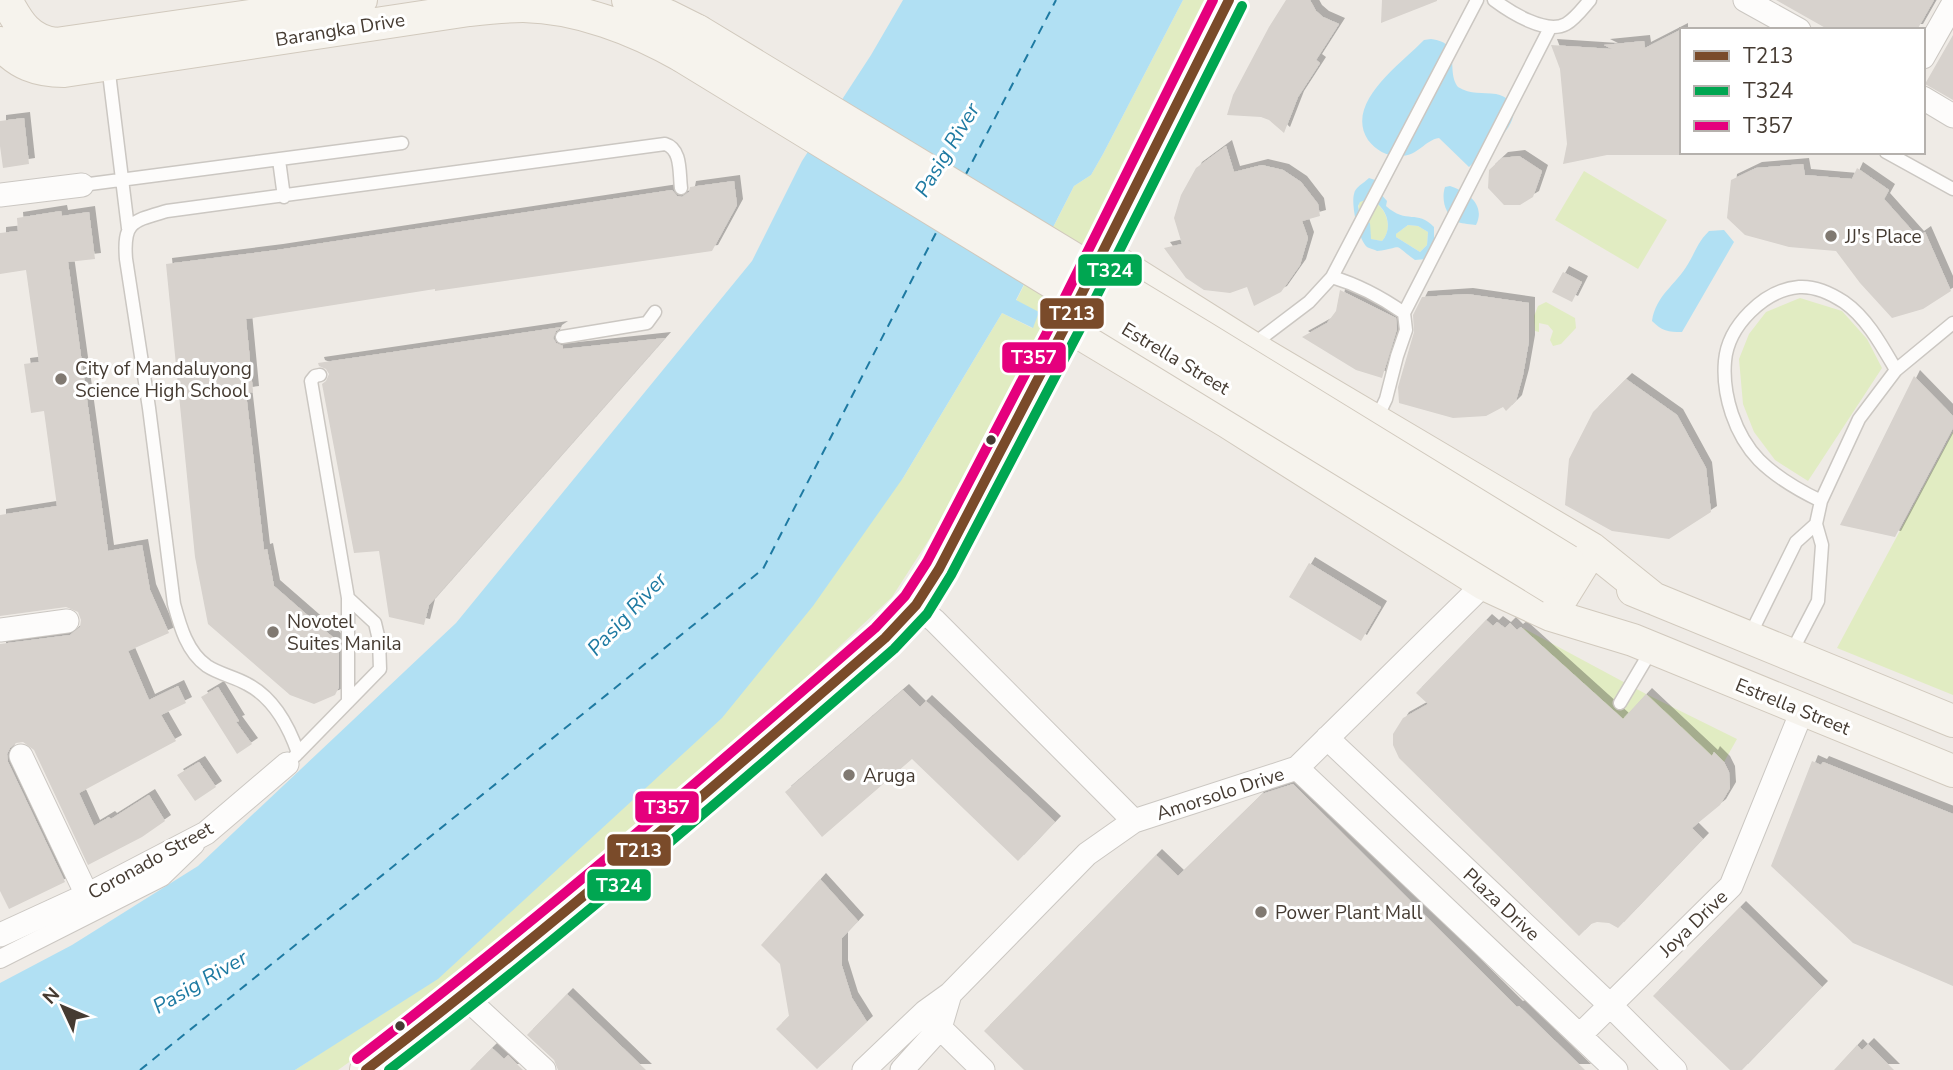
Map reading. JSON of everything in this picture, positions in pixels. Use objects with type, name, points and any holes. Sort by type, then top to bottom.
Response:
[{"type":"main road","name":"Barangka Drive","points":[[6,0],[27,33],[43,43],[56,44],[361,0]]},
{"type":"main road","points":[[628,0],[668,16],[690,43]]},
{"type":"main road","points":[[366,1070],[464,996],[646,846],[885,638],[916,605],[939,569],[1066,325],[1229,0]]},
{"type":"main road","name":"Barangka Drive","points":[[0,43],[15,58],[37,69],[64,71],[469,10],[526,6],[592,18],[650,39],[690,43]]},
{"type":"main road","name":"Estrella Street","points":[[690,43],[1192,330],[1580,559],[1653,598],[1953,721]]},
{"type":"main road","name":"Estrella Street","points":[[690,43],[1555,599],[1643,645],[1953,771]]},
{"type":"main road","name":"Estrella Street","points":[[1102,253],[1251,347],[1376,420],[1580,559]]},
{"type":"main road","name":"Estrella Street","points":[[1066,325],[1226,421],[1484,584],[1555,599]]},
{"type":"main road","points":[[1226,421],[1216,398],[1215,388],[1227,365],[1251,347]]},
{"type":"main road","points":[[1555,599],[1580,559]]},
{"type":"street","points":[[1745,0],[1795,28]]},
{"type":"street","points":[[1925,53],[1953,4]]},
{"type":"street","points":[[1925,99],[1953,116]]},
{"type":"street","points":[[0,195],[82,185]]},
{"type":"street","name":"Amorsolo Drive","points":[[916,1065],[933,1020],[950,994],[1087,854],[1134,821],[1297,768],[1484,584]]},
{"type":"street","points":[[916,605],[936,621],[1134,821]]},
{"type":"street","points":[[0,630],[67,621]]},
{"type":"street","name":"Joya Drive","points":[[1580,1035],[1731,886],[1802,711]]},
{"type":"street","name":"Plaza Drive","points":[[1327,738],[1610,1005],[1675,1070]]},
{"type":"street","points":[[20,757],[87,895]]},
{"type":"street","name":"Coronado Street","points":[[0,935],[87,895],[206,833],[293,759]]},
{"type":"street","points":[[1297,768],[1616,1070]]},
{"type":"street","points":[[0,959],[162,877],[206,833]]},
{"type":"street","points":[[464,996],[544,1070]]},
{"type":"street","points":[[864,1070],[898,1037],[933,1020],[983,1070]]},
{"type":"street","points":[[898,1037],[916,1065]]},
{"type":"lane","points":[[1251,347],[1309,302],[1332,277],[1477,0]]},
{"type":"lane","points":[[1494,0],[1550,28],[1565,24],[1590,0]]},
{"type":"lane","points":[[1376,420],[1386,399],[1396,356],[1406,330],[1404,313],[1550,28]]},
{"type":"lane","points":[[108,65],[128,228],[124,238],[126,260],[176,613],[191,649],[207,666],[251,685],[272,705],[289,728],[293,759]]},
{"type":"lane","points":[[82,185],[402,143]]},
{"type":"lane","points":[[128,228],[140,219],[167,211],[665,144],[677,152],[681,188]]},
{"type":"lane","points":[[1890,154],[1953,189]]},
{"type":"lane","points":[[279,160],[284,197]]},
{"type":"lane","points":[[1332,277],[1381,296],[1404,313]]},
{"type":"lane","points":[[1821,500],[1795,489],[1777,476],[1757,458],[1739,430],[1727,399],[1725,360],[1735,331],[1771,294],[1800,287],[1826,292],[1846,304],[1863,321],[1877,338],[1896,370]]},
{"type":"lane","points":[[562,337],[647,323],[654,312]]},
{"type":"lane","points":[[1790,655],[1818,601],[1822,545],[1816,524],[1821,500],[1859,419],[1896,370],[1953,323]]},
{"type":"lane","points":[[320,375],[314,376],[311,381],[348,598],[348,702]]},
{"type":"lane","points":[[1748,637],[1796,542],[1816,524]]},
{"type":"lane","points":[[293,759],[380,669],[375,623],[348,598]]},
{"type":"lane","points":[[1620,703],[1643,645]]},
{"type":"lane","points":[[349,666],[369,678]]},
{"type":"green space","points":[[1183,0],[1211,0],[961,490],[892,597],[587,878],[458,985],[338,1070],[295,1070],[350,1034],[903,478],[1002,313],[1032,328],[1016,301],[1074,186],[1091,175]]},
{"type":"green space","points":[[1584,171],[1667,220],[1638,269],[1555,220]]},
{"type":"green space","points":[[1367,199],[1379,205],[1386,216],[1388,229],[1382,241],[1370,239],[1370,228],[1359,212],[1360,201]]},
{"type":"green space","points":[[1408,225],[1418,226],[1428,232],[1427,245],[1420,252],[1396,237],[1396,234]]},
{"type":"green space","points":[[1800,298],[1842,311],[1867,339],[1882,368],[1808,481],[1775,460],[1754,432],[1743,404],[1739,359],[1749,334],[1766,312]]},
{"type":"green space","points":[[1546,302],[1575,318],[1576,328],[1561,344],[1553,346],[1550,340],[1553,331],[1548,325],[1539,323],[1539,332],[1535,331],[1534,316],[1538,306]]},
{"type":"green space","points":[[1953,432],[1953,695],[1837,648]]},
{"type":"green space","points":[[1521,627],[1737,739],[1724,762],[1714,752],[1712,756],[1623,719]]},
{"type":"water","name":"Pasig River","points":[[903,0],[1183,0],[1103,154],[1091,175],[1074,186],[1016,300],[1039,312],[1033,328],[1002,313],[903,478],[813,606],[722,718],[438,979],[295,1070],[0,1070],[0,983],[72,945],[198,866],[456,623],[752,261],[802,161],[871,55]]},
{"type":"water","points":[[1424,40],[1441,41],[1451,51],[1454,80],[1458,87],[1502,96],[1510,102],[1513,110],[1508,128],[1469,167],[1439,138],[1407,155],[1387,154],[1371,144],[1363,126],[1363,112],[1378,85]]},
{"type":"water","points":[[1369,178],[1375,180],[1379,192],[1387,201],[1386,206],[1393,212],[1422,219],[1434,227],[1434,241],[1426,259],[1415,260],[1398,247],[1377,251],[1364,243],[1356,222],[1353,199],[1356,189]],"holes":[[[1368,199],[1379,205],[1386,216],[1388,229],[1382,241],[1371,239],[1370,223],[1360,217],[1358,206],[1360,202]],[[1408,225],[1418,226],[1428,232],[1427,245],[1420,252],[1396,237],[1396,234]]]},
{"type":"water","points":[[1450,186],[1474,200],[1479,211],[1476,225],[1458,222],[1450,216],[1444,197],[1445,187]]},
{"type":"water","points":[[1724,230],[1734,242],[1682,332],[1662,329],[1652,321],[1657,304],[1683,272],[1705,235],[1709,231]]},
{"type":"building","points":[[1286,0],[1310,0],[1323,17],[1339,24],[1316,60],[1320,63],[1298,97],[1284,133],[1269,120],[1261,117],[1227,115],[1233,95]]},
{"type":"building","points":[[1382,0],[1437,0],[1437,1],[1381,23]]},
{"type":"building","points":[[1776,0],[1934,0],[1918,28],[1825,28]]},
{"type":"building","points":[[1680,30],[1682,155],[1607,155],[1563,164],[1567,144],[1560,69],[1551,45],[1612,49],[1604,45],[1644,41],[1645,48]]},
{"type":"building","points":[[1953,35],[1953,100],[1925,84]]},
{"type":"building","points":[[24,118],[29,164],[3,168],[0,121]]},
{"type":"building","points":[[1226,146],[1234,172],[1262,165],[1283,170],[1301,182],[1318,204],[1320,216],[1302,221],[1308,238],[1300,265],[1281,292],[1254,306],[1247,287],[1230,293],[1204,290],[1186,278],[1164,248],[1182,244],[1174,218],[1181,195],[1196,168]]},
{"type":"building","points":[[1519,156],[1542,171],[1533,197],[1520,205],[1504,205],[1488,188],[1489,170],[1502,158]]},
{"type":"building","points":[[1803,164],[1805,175],[1852,179],[1857,168],[1889,190],[1884,199],[1918,237],[1925,232],[1951,291],[1923,309],[1892,318],[1860,283],[1836,251],[1789,247],[1745,235],[1727,218],[1731,180],[1756,168]]},
{"type":"building","points":[[734,181],[737,205],[712,251],[435,289],[246,319],[253,392],[246,393],[264,550],[267,549],[274,586],[336,640],[339,649],[339,687],[335,695],[314,704],[290,695],[208,624],[195,557],[166,264],[277,250],[672,190],[682,197],[689,192],[690,187]]},
{"type":"building","points":[[61,211],[62,216],[89,212],[95,259],[68,262],[108,551],[142,545],[150,590],[169,633],[128,651],[149,700],[178,686],[186,703],[161,715],[176,741],[79,793],[94,826],[109,817],[111,819],[149,795],[165,821],[142,837],[88,865],[34,750],[23,742],[10,748],[7,754],[8,762],[65,882],[9,909],[0,891],[0,644],[70,635],[80,627],[81,620],[78,612],[66,607],[0,616],[0,515],[57,506],[44,411],[31,413],[24,364],[39,362],[26,270],[0,274],[0,233],[18,231],[17,218]]},
{"type":"building","points":[[1563,272],[1582,282],[1572,302],[1552,292]]},
{"type":"building","points":[[1340,290],[1396,318],[1397,329],[1382,378],[1356,370],[1302,337],[1327,323],[1336,311]]},
{"type":"building","points":[[1467,294],[1529,303],[1529,341],[1516,401],[1506,411],[1503,407],[1486,416],[1453,418],[1399,403],[1398,387],[1414,332],[1413,315],[1422,297]]},
{"type":"building","points":[[562,327],[556,331],[553,338],[563,349],[665,338],[429,605],[424,625],[389,617],[379,551],[354,553],[322,384],[329,374],[318,363]]},
{"type":"building","points":[[1914,376],[1953,416],[1953,428],[1895,537],[1840,525]]},
{"type":"building","points":[[1626,379],[1677,415],[1706,468],[1711,512],[1669,539],[1612,531],[1565,505],[1569,459],[1593,412]]},
{"type":"building","points":[[1309,563],[1381,607],[1361,641],[1289,597]]},
{"type":"building","points":[[1486,620],[1493,626],[1497,622],[1505,628],[1510,623],[1517,630],[1521,627],[1623,719],[1646,694],[1712,756],[1714,752],[1729,772],[1730,788],[1720,805],[1692,828],[1703,839],[1618,928],[1609,923],[1597,922],[1591,924],[1579,936],[1399,758],[1393,745],[1393,734],[1403,718],[1428,704],[1416,693]]},
{"type":"building","points":[[218,687],[239,721],[236,722],[252,744],[237,754],[201,697]]},
{"type":"building","name":"Aruga","points":[[903,690],[920,707],[926,701],[1055,822],[1018,861],[912,759],[822,837],[785,792]]},
{"type":"building","points":[[1812,761],[1821,765],[1823,762],[1953,814],[1953,986],[1853,943],[1771,866]]},
{"type":"building","points":[[199,762],[216,787],[195,801],[177,775]]},
{"type":"building","name":"Power Plant Mall","points":[[1293,784],[1517,1007],[1585,1070],[1024,1070],[984,1031],[1156,855],[1178,876],[1262,794]]},
{"type":"building","points":[[820,879],[858,921],[842,938],[842,966],[852,998],[867,1022],[817,1069],[776,1029],[789,1016],[780,964],[761,945]]},
{"type":"building","points":[[1740,907],[1822,987],[1742,1070],[1730,1070],[1653,996]]},
{"type":"building","points":[[567,994],[646,1070],[558,1070],[554,1060],[527,1035]]},
{"type":"building","points":[[1868,1044],[1894,1070],[1834,1070],[1857,1045],[1862,1050]]},
{"type":"building","points":[[492,1048],[504,1059],[508,1055],[523,1070],[470,1070]]},
{"type":"ferry route","points":[[965,176],[1056,0]]},
{"type":"ferry route","points":[[140,1070],[763,569],[937,231]]},
{"type":"transit line","name":"T357","points":[[357,1059],[490,955],[620,847],[875,628],[905,596],[927,562],[1054,319],[1213,0]]},
{"type":"transit line","name":"T213","points":[[366,1070],[499,966],[629,858],[885,638],[916,605],[939,569],[1066,325],[1229,0]]},
{"type":"transit line","name":"T324","points":[[389,1070],[582,916],[708,810],[894,649],[927,614],[951,575],[1079,331],[1242,6]]},
{"type":"place","name":"JJ's Place","points":[[1831,236]]},
{"type":"place","name":"City of Mandaluyong Science High School","points":[[61,379]]},
{"type":"place","name":"Novotel Suites Manila","points":[[273,632]]},
{"type":"place","name":"Aruga","points":[[849,775]]},
{"type":"place","name":"Power Plant Mall","points":[[1261,912]]}]
